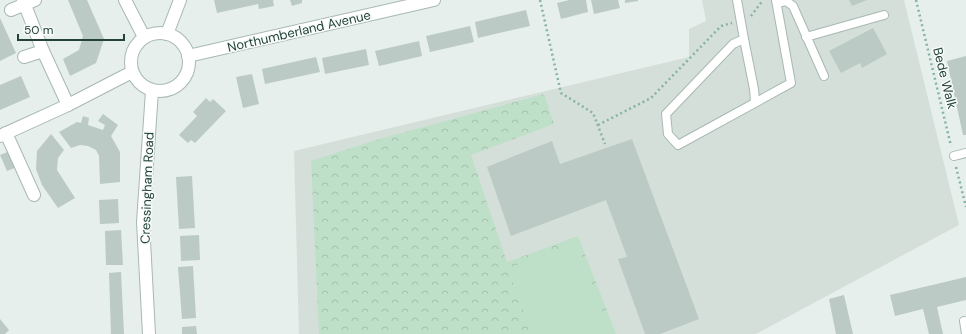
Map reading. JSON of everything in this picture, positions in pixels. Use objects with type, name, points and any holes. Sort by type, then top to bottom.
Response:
[{"type":"street","points":[[125,0],[144,37]]},
{"type":"street","points":[[167,34],[180,0]]},
{"type":"street","name":"Northumberland Avenue","points":[[188,56],[434,0]]},
{"type":"street","points":[[11,10],[27,2],[43,51],[68,105]]},
{"type":"street","points":[[159,32],[167,34],[181,42],[188,56],[189,66],[186,75],[180,84],[172,89],[162,92],[152,91],[143,87],[132,72],[130,61],[132,52],[137,43],[144,37],[159,32]]},
{"type":"street","points":[[24,57],[43,51]]},
{"type":"street","points":[[34,195],[3,134],[68,105],[132,72]]},
{"type":"street","name":"Cressingham Road","points":[[149,334],[143,222],[152,91]]},
{"type":"lane","points":[[737,0],[754,89],[755,102]]},
{"type":"lane","points":[[744,39],[733,44],[666,114],[668,134],[678,145],[791,82],[776,2],[786,1],[793,6],[824,76]]},
{"type":"lane","points":[[806,37],[884,15]]},
{"type":"lane","points":[[954,156],[966,153]]},
{"type":"lane","points":[[964,321],[966,334]]},
{"type":"path","points":[[540,0],[562,93],[593,113],[605,144]]},
{"type":"path","points":[[598,125],[651,98],[721,26],[749,18],[763,0]]},
{"type":"path","name":"Bede Walk","points":[[916,0],[966,207]]},
{"type":"shaded area","points":[[702,0],[904,0],[959,225],[756,334],[299,334],[294,151],[689,57],[689,29],[706,21]]},
{"type":"green space","points":[[544,94],[554,124],[471,155],[507,262],[578,236],[616,334],[319,334],[311,161],[376,140]]},
{"type":"green space","points":[[577,243],[611,334],[532,334],[508,268]]},
{"type":"building","points":[[68,0],[87,0],[104,39],[96,63],[70,76],[63,59],[79,50],[83,36]]},
{"type":"building","points":[[214,0],[273,0],[274,6],[259,9],[258,4],[217,13]]},
{"type":"building","points":[[290,0],[302,0],[302,3],[292,6]]},
{"type":"building","points":[[569,0],[586,0],[588,12],[561,19],[557,3]]},
{"type":"building","points":[[591,0],[618,0],[620,8],[594,14]]},
{"type":"building","points":[[625,0],[638,0],[638,1],[625,3]]},
{"type":"building","points":[[849,0],[867,0],[852,6]]},
{"type":"building","points":[[526,10],[530,26],[478,38],[475,22]]},
{"type":"building","points":[[0,18],[16,53],[0,61]]},
{"type":"building","points":[[470,26],[474,42],[430,52],[426,36]]},
{"type":"building","points":[[873,28],[887,54],[862,68],[860,63],[841,73],[829,51]]},
{"type":"building","points":[[419,41],[422,56],[379,66],[375,51]]},
{"type":"building","points":[[366,49],[369,65],[325,74],[322,58]]},
{"type":"building","points":[[966,56],[966,135],[963,135],[947,61]]},
{"type":"building","points":[[316,57],[320,72],[265,84],[262,69]]},
{"type":"building","points":[[252,74],[259,104],[243,108],[236,77]]},
{"type":"building","points":[[21,76],[30,97],[0,110],[0,85]]},
{"type":"building","points":[[206,98],[210,102],[213,99],[226,111],[195,143],[191,140],[188,143],[179,135],[197,116],[193,112]]},
{"type":"building","points":[[103,114],[118,125],[111,136],[120,152],[120,182],[100,184],[99,156],[96,150],[88,146],[80,145],[71,148],[59,132],[77,122],[81,123],[83,116],[89,118],[88,125],[103,130],[105,125],[98,121]]},
{"type":"building","points":[[51,134],[64,150],[58,158],[57,170],[75,198],[58,208],[42,185],[36,169],[37,151]]},
{"type":"building","points":[[632,139],[699,319],[660,334],[645,334],[618,259],[627,257],[606,200],[511,236],[487,167],[552,141],[560,164]]},
{"type":"building","points":[[10,151],[17,167],[7,171],[0,155]]},
{"type":"building","points":[[192,176],[195,228],[179,229],[176,177]]},
{"type":"building","points":[[118,199],[119,223],[100,224],[99,200]]},
{"type":"building","points":[[121,230],[123,265],[106,265],[105,231]]},
{"type":"building","points":[[199,235],[200,260],[181,261],[180,236]]},
{"type":"building","points":[[193,266],[196,318],[182,319],[178,267]]},
{"type":"building","points":[[121,272],[124,334],[111,334],[109,273]]},
{"type":"building","points":[[966,277],[966,300],[937,307],[943,334],[929,334],[923,309],[895,316],[890,295]]},
{"type":"building","points":[[844,295],[853,334],[836,334],[829,299]]},
{"type":"building","points":[[0,319],[9,330],[5,334],[0,334]]},
{"type":"building","points":[[196,326],[197,334],[182,334],[182,327]]}]
